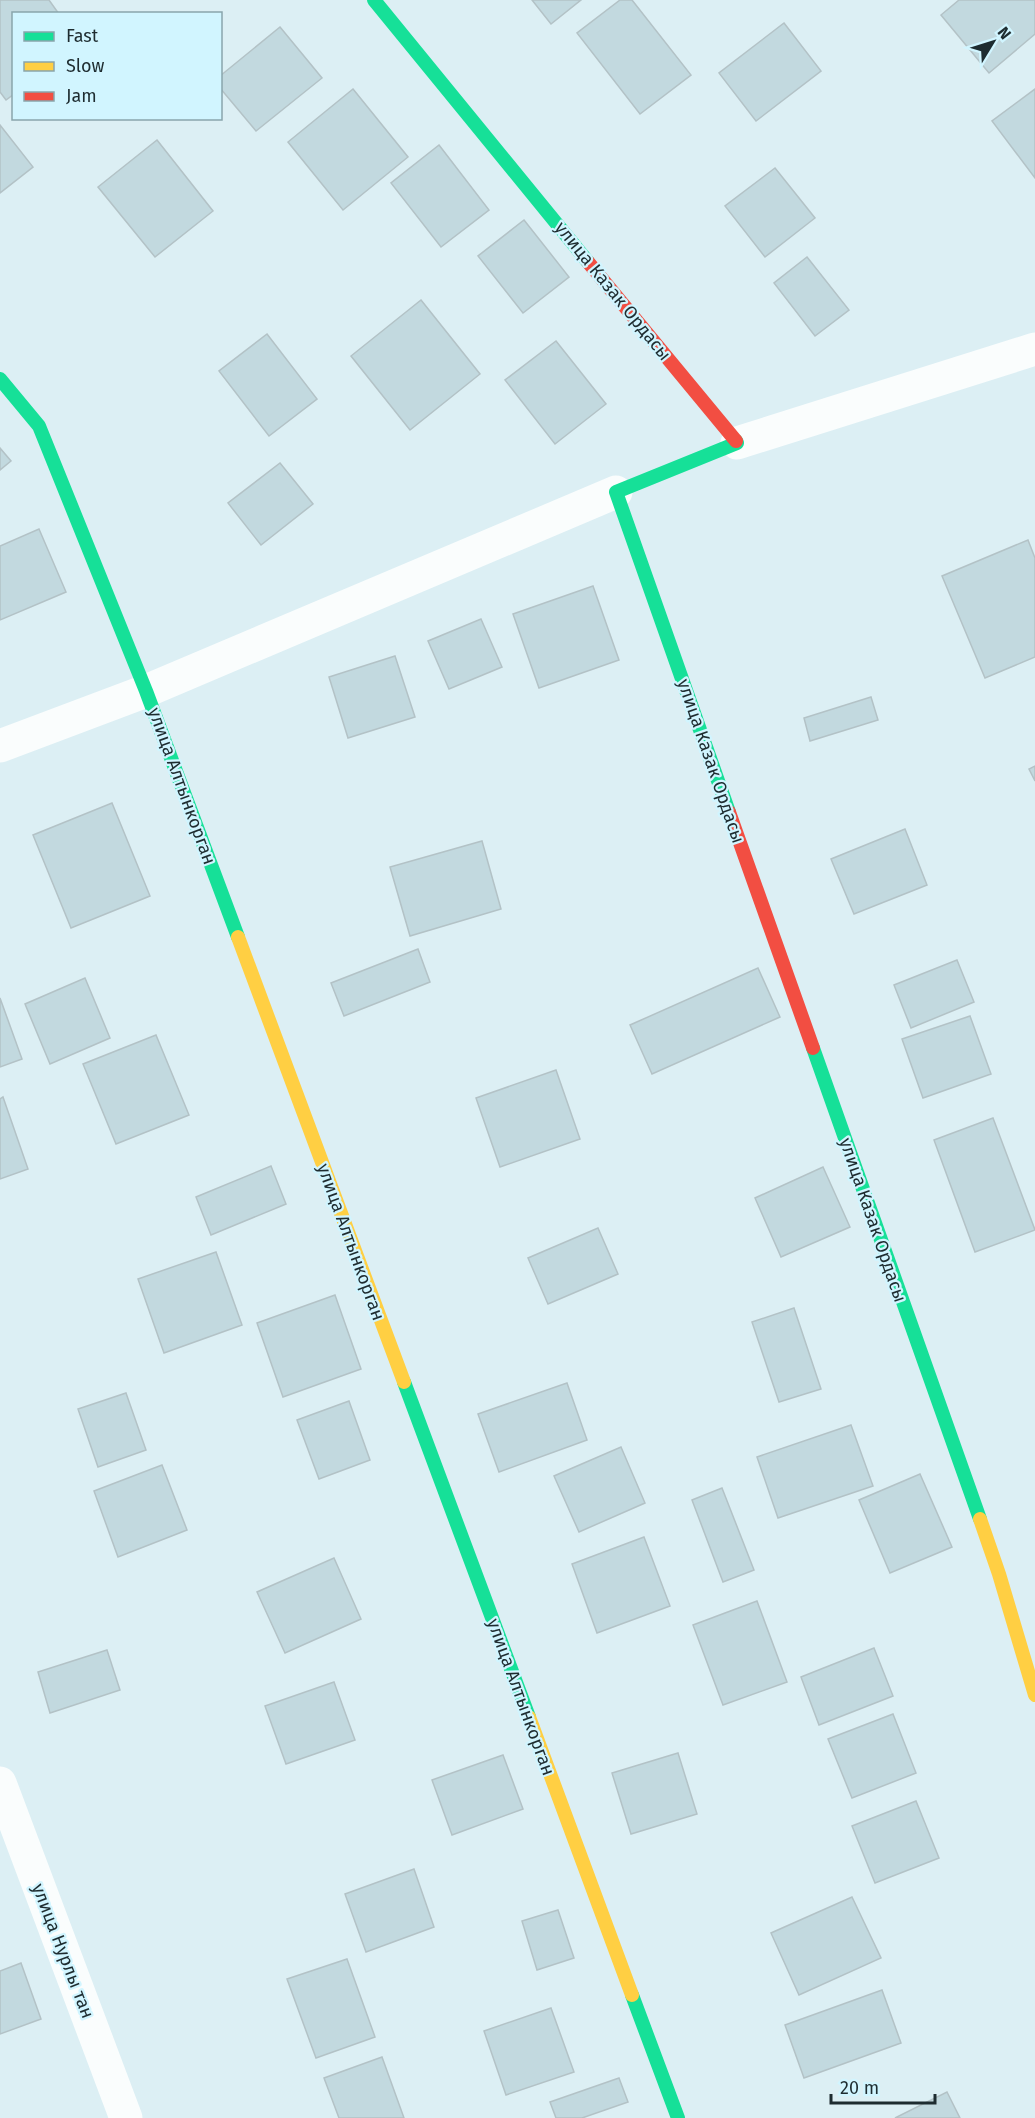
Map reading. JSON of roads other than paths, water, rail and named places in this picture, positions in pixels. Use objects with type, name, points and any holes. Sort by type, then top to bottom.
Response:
[{"type":"street","name":"улица Казак Ордасы","points":[[374,0],[737,443]]},
{"type":"street","points":[[0,746],[146,691],[737,443],[1035,349]]},
{"type":"street","name":"улица Алтынкорган","points":[[0,379],[39,426],[146,691],[678,2118]]},
{"type":"street","name":"улица Казак Ордасы","points":[[616,492],[999,1574],[1035,1695]]},
{"type":"street","name":"улица Нурлы тан","points":[[0,1783],[126,2118]]}]
